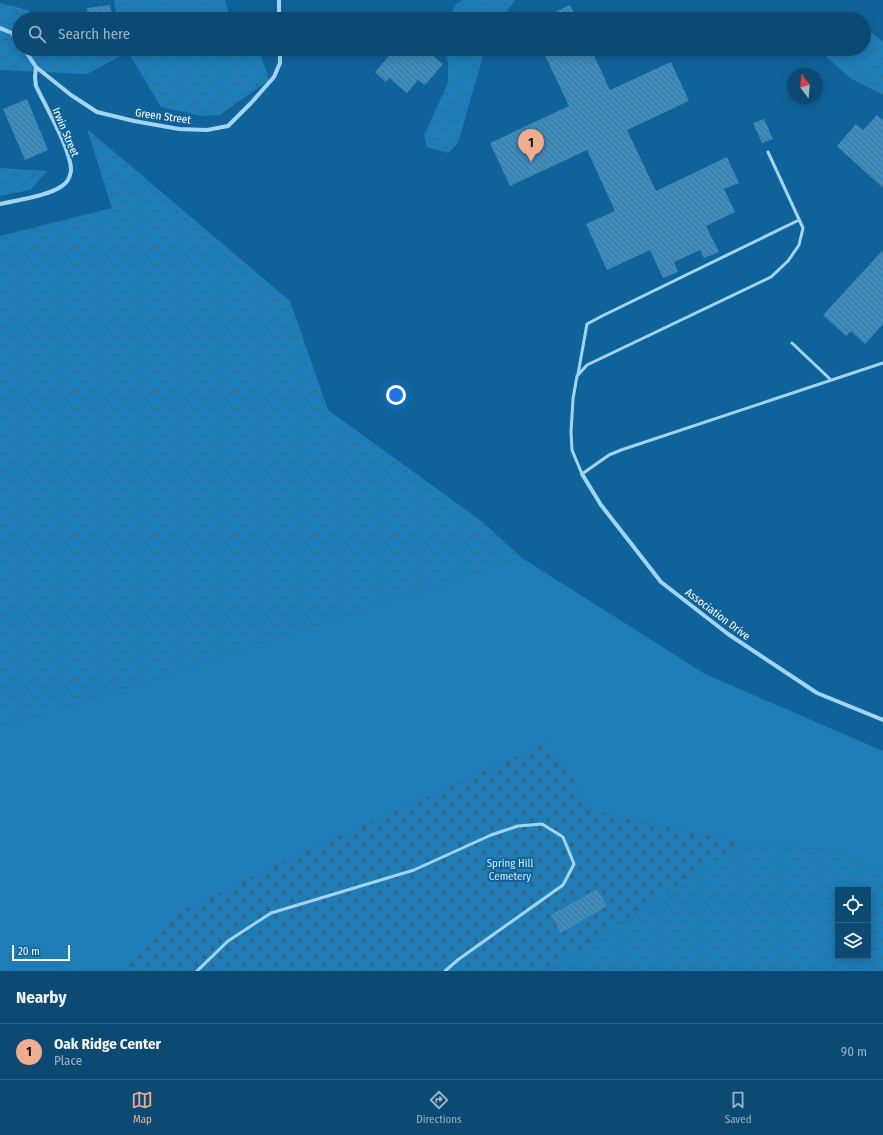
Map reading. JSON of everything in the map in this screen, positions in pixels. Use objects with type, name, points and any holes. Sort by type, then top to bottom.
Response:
[{"type":"street","points":[[278,0],[279,12]]},
{"type":"street","points":[[0,28],[12,33]]},
{"type":"street","name":"Green Street","points":[[29,56],[36,67],[71,95],[97,112],[134,121],[179,129],[207,130],[228,126],[251,104],[274,77],[280,63],[280,56]]},
{"type":"street","name":"Irwin Street","points":[[0,204],[55,191],[63,186],[69,178],[71,171],[70,160],[63,142],[36,86],[36,67]]},
{"type":"street","name":"Association Drive","points":[[582,474],[601,505],[661,582],[728,634],[816,693],[883,720]]},
{"type":"lane","points":[[577,376],[587,365],[771,277],[788,261],[799,245],[802,228],[768,152]]},
{"type":"lane","points":[[799,220],[587,324],[572,399],[572,450],[582,474],[609,455],[621,450],[883,363]]},
{"type":"lane","points":[[792,343],[831,380]]},
{"type":"lane","points":[[197,971],[228,941],[271,913],[414,870],[491,835],[518,826],[542,824],[563,837],[574,864],[563,885],[458,959],[445,971]]},
{"type":"green space","points":[[114,0],[225,0],[229,12],[116,12]]},
{"type":"green space","points":[[463,0],[515,0],[506,12],[452,12],[456,4]]},
{"type":"green space","points":[[0,3],[28,10],[30,12],[12,12],[12,56],[121,56],[87,74],[0,70]]},
{"type":"green space","points":[[871,32],[883,42],[883,95],[850,78],[826,56],[871,56]]},
{"type":"green space","points":[[130,56],[261,56],[269,80],[220,115],[201,116],[161,107]]},
{"type":"green space","points":[[445,56],[483,56],[458,143],[448,153],[427,147],[424,135],[448,83],[448,62]]},
{"type":"green space","points":[[87,129],[290,301],[328,410],[484,523],[522,558],[0,729],[0,236],[112,208]]},
{"type":"green space","points":[[0,168],[47,171],[30,190],[0,196]]},
{"type":"green space","points":[[522,558],[705,674],[883,751],[883,872],[841,851],[741,843],[592,811],[563,765],[547,743],[296,856],[184,910],[124,971],[0,971],[0,729]]},
{"type":"green space","name":"Spring Hill Cemetery","points":[[547,743],[563,765],[592,811],[741,843],[548,971],[124,971],[184,910],[296,856]]},
{"type":"green space","points":[[741,843],[841,851],[883,872],[883,971],[548,971]]},
{"type":"building","points":[[110,5],[112,12],[87,12],[87,8]]},
{"type":"building","points":[[570,5],[574,12],[555,12]]},
{"type":"building","points":[[389,56],[433,56],[443,64],[425,85],[418,80],[407,93],[389,78],[386,82],[375,72]]},
{"type":"building","points":[[545,56],[594,56],[610,90],[671,62],[689,101],[627,130],[656,191],[727,157],[739,183],[724,189],[735,212],[706,226],[719,252],[704,258],[700,250],[674,262],[678,272],[663,278],[650,250],[607,270],[586,224],[615,211],[587,150],[510,186],[490,143],[569,106]]},
{"type":"building","points":[[27,99],[48,150],[25,160],[3,109]]},
{"type":"building","points":[[877,115],[883,120],[883,188],[837,146],[856,124],[863,130]]},
{"type":"building","points":[[764,119],[773,139],[762,143],[753,123]]},
{"type":"building","points":[[883,250],[883,324],[865,344],[851,331],[846,336],[823,315]]},
{"type":"building","points":[[597,889],[607,906],[561,933],[551,915]]},
{"type":"place","name":"Oak Ridge Center","points":[[531,162]]}]
